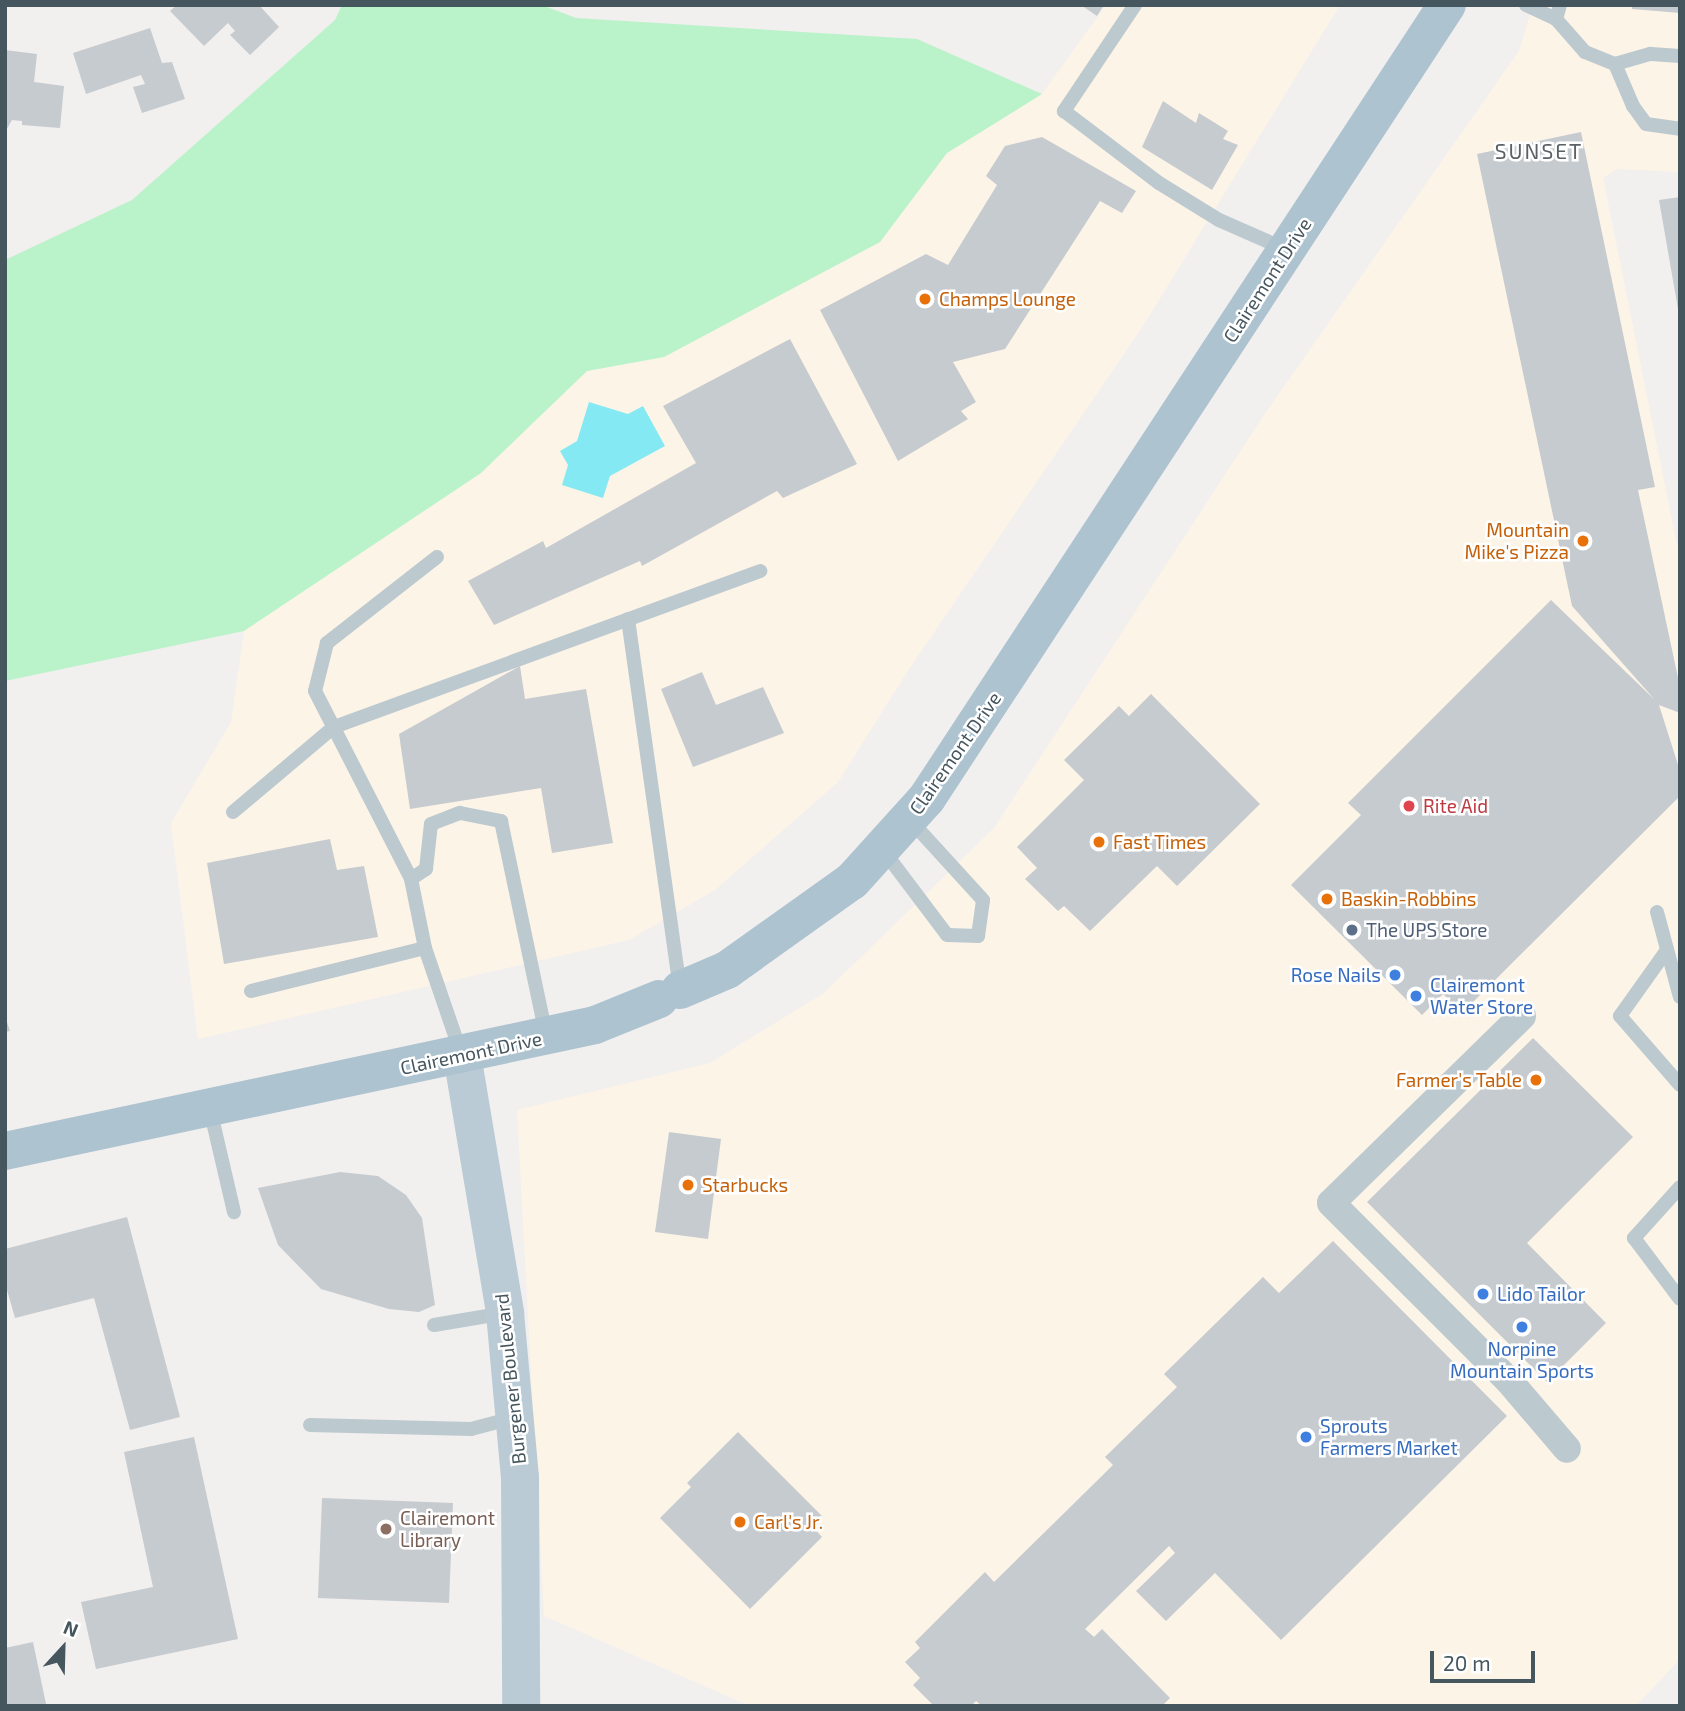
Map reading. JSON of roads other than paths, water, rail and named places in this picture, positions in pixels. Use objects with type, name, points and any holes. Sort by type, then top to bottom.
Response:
[{"type":"main road","name":"Clairemont Drive","points":[[5,1151],[595,1025],[727,970],[852,881],[909,819],[1088,556],[1447,5]]},
{"type":"main road","name":"Burgener Boulevard","points":[[462,1055],[505,1313],[520,1477],[521,1706]]},
{"type":"street","points":[[1522,1016],[1331,1203],[1509,1381],[1567,1449]]},
{"type":"lane","points":[[1135,5],[1064,111],[1159,183],[1219,220],[1287,249]]},
{"type":"lane","points":[[1526,5],[1558,12],[1585,52],[1615,64],[1651,54],[1680,56]]},
{"type":"lane","points":[[1615,64],[1633,106],[1646,124],[1680,129]]},
{"type":"lane","points":[[437,557],[327,643],[315,691],[411,880],[425,948],[462,1055]]},
{"type":"lane","points":[[233,812],[334,727],[760,571]]},
{"type":"lane","points":[[628,619],[669,995]]},
{"type":"lane","points":[[411,880],[426,869],[431,824],[460,813],[501,821],[546,1036]]},
{"type":"lane","points":[[882,849],[947,934],[978,936],[983,900],[909,819]]},
{"type":"lane","points":[[1657,912],[1680,997]]},
{"type":"lane","points":[[251,991],[425,948]]},
{"type":"lane","points":[[1667,950],[1620,1016],[1680,1085]]},
{"type":"lane","points":[[210,1108],[234,1212]]},
{"type":"lane","points":[[1680,1187],[1634,1238],[1680,1299]]},
{"type":"lane","points":[[434,1325],[505,1313]]},
{"type":"lane","points":[[310,1425],[471,1429],[514,1418]]},
{"type":"water","points":[[589,402],[628,414],[643,406],[665,446],[610,476],[603,498],[562,485],[568,465],[560,451],[577,441]]},
{"type":"place","name":"Champs Lounge","points":[[925,299]]},
{"type":"place","name":"Mountain Mike's Pizza","points":[[1583,541]]},
{"type":"place","name":"Rite Aid","points":[[1409,806]]},
{"type":"place","name":"Fast Times","points":[[1099,842]]},
{"type":"place","name":"Baskin-Robbins","points":[[1327,899]]},
{"type":"place","name":"The UPS Store","points":[[1352,930]]},
{"type":"place","name":"Rose Nails","points":[[1395,975]]},
{"type":"place","name":"Clairemont Water Store","points":[[1416,996]]},
{"type":"place","name":"Farmer's Table","points":[[1536,1080]]},
{"type":"place","name":"Starbucks","points":[[688,1185]]},
{"type":"place","name":"Lido Tailor","points":[[1483,1294]]},
{"type":"place","name":"Norpine Mountain Sports","points":[[1522,1327]]},
{"type":"place","name":"Sprouts Farmers Market","points":[[1306,1437]]},
{"type":"place","name":"Carl's Jr.","points":[[740,1522]]},
{"type":"place","name":"Clairemont Library","points":[[386,1529]]},
{"type":"district","name":"SUNSET","points":[[1539,151]]}]
